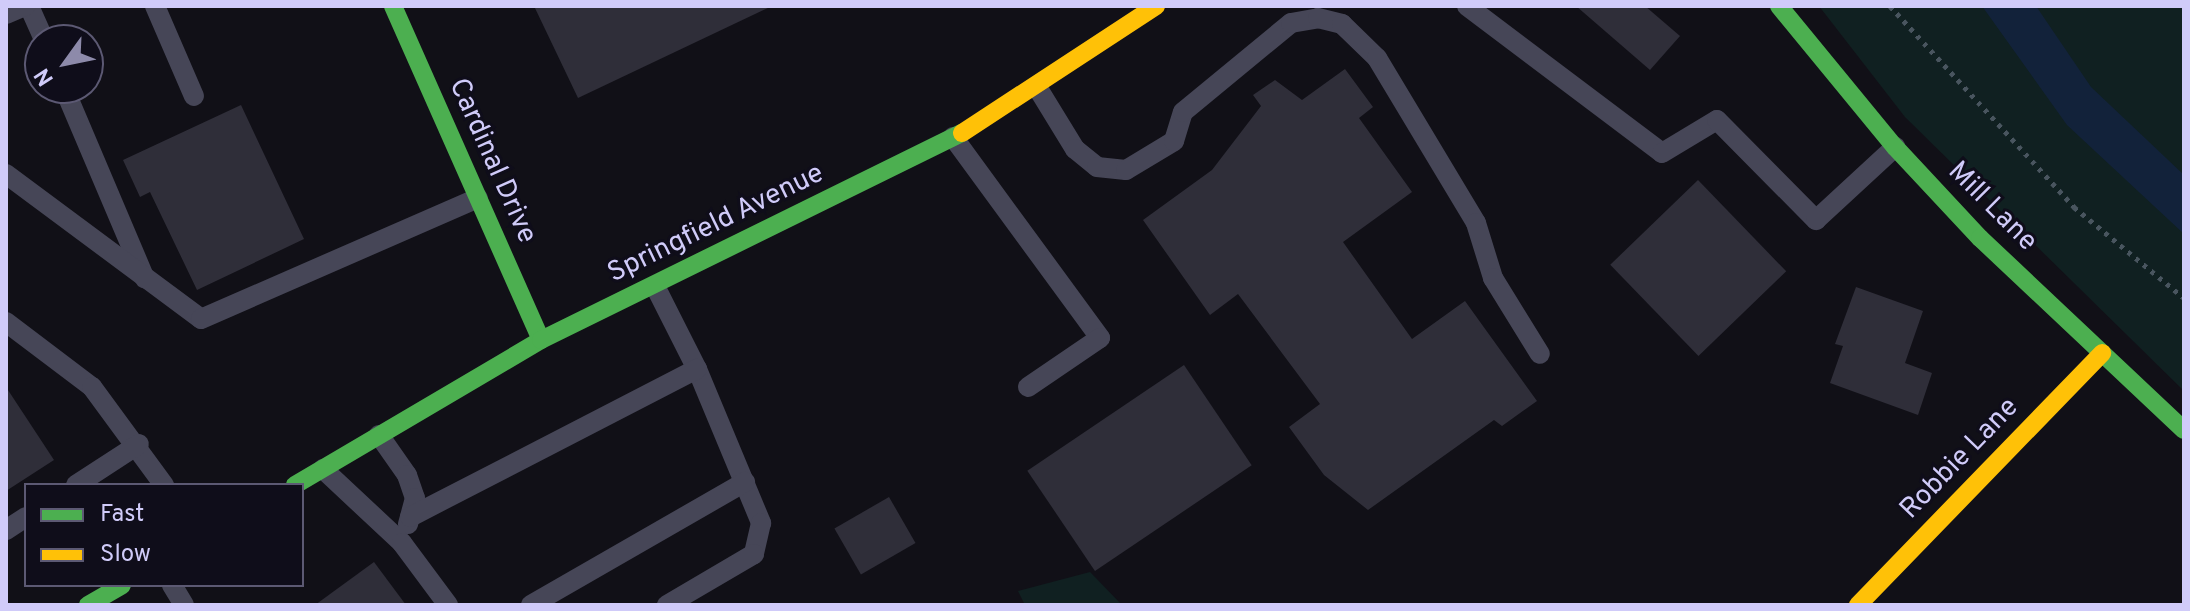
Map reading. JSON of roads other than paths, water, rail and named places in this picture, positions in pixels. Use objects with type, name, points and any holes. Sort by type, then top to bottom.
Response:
[{"type":"street","name":"Cardinal Drive","points":[[393,6],[541,340]]},
{"type":"street","name":"Springfield Avenue","points":[[298,483],[541,340],[953,137],[1037,87],[1156,6]]},
{"type":"street","name":"Mill Lane","points":[[1779,6],[1895,147],[1980,238],[2184,430]]},
{"type":"street","name":"Robbie Lane","points":[[1858,605],[2102,353]]},
{"type":"street","points":[[88,605],[119,587]]},
{"type":"lane","points":[[6,14],[27,6],[36,24]]},
{"type":"lane","points":[[155,6],[194,96]]},
{"type":"lane","points":[[1467,6],[1662,153],[1717,120],[1816,220],[1895,147]]},
{"type":"lane","points":[[1037,87],[1075,149],[1097,167],[1126,170],[1174,141],[1183,112],[1291,23],[1318,18],[1342,24],[1377,58],[1468,210],[1493,278],[1540,354]]},
{"type":"lane","points":[[71,104],[145,279]]},
{"type":"lane","points":[[953,137],[1100,338],[1028,387]]},
{"type":"lane","points":[[6,174],[201,319],[478,198]]},
{"type":"lane","points":[[655,286],[697,369],[761,523],[754,554],[667,605]]},
{"type":"lane","points":[[6,322],[92,387],[139,444],[163,483]]},
{"type":"lane","points":[[410,517],[697,369]]},
{"type":"lane","points":[[379,435],[407,475],[415,498],[402,543]]},
{"type":"lane","points":[[79,483],[139,444]]},
{"type":"lane","points":[[323,469],[402,543],[448,605]]},
{"type":"lane","points":[[531,605],[745,482]]},
{"type":"lane","points":[[6,530],[24,518]]},
{"type":"lane","points":[[173,587],[184,605]]},
{"type":"water","points":[[1982,6],[2036,6],[2091,87],[2184,175],[2184,234],[2067,125]]}]
